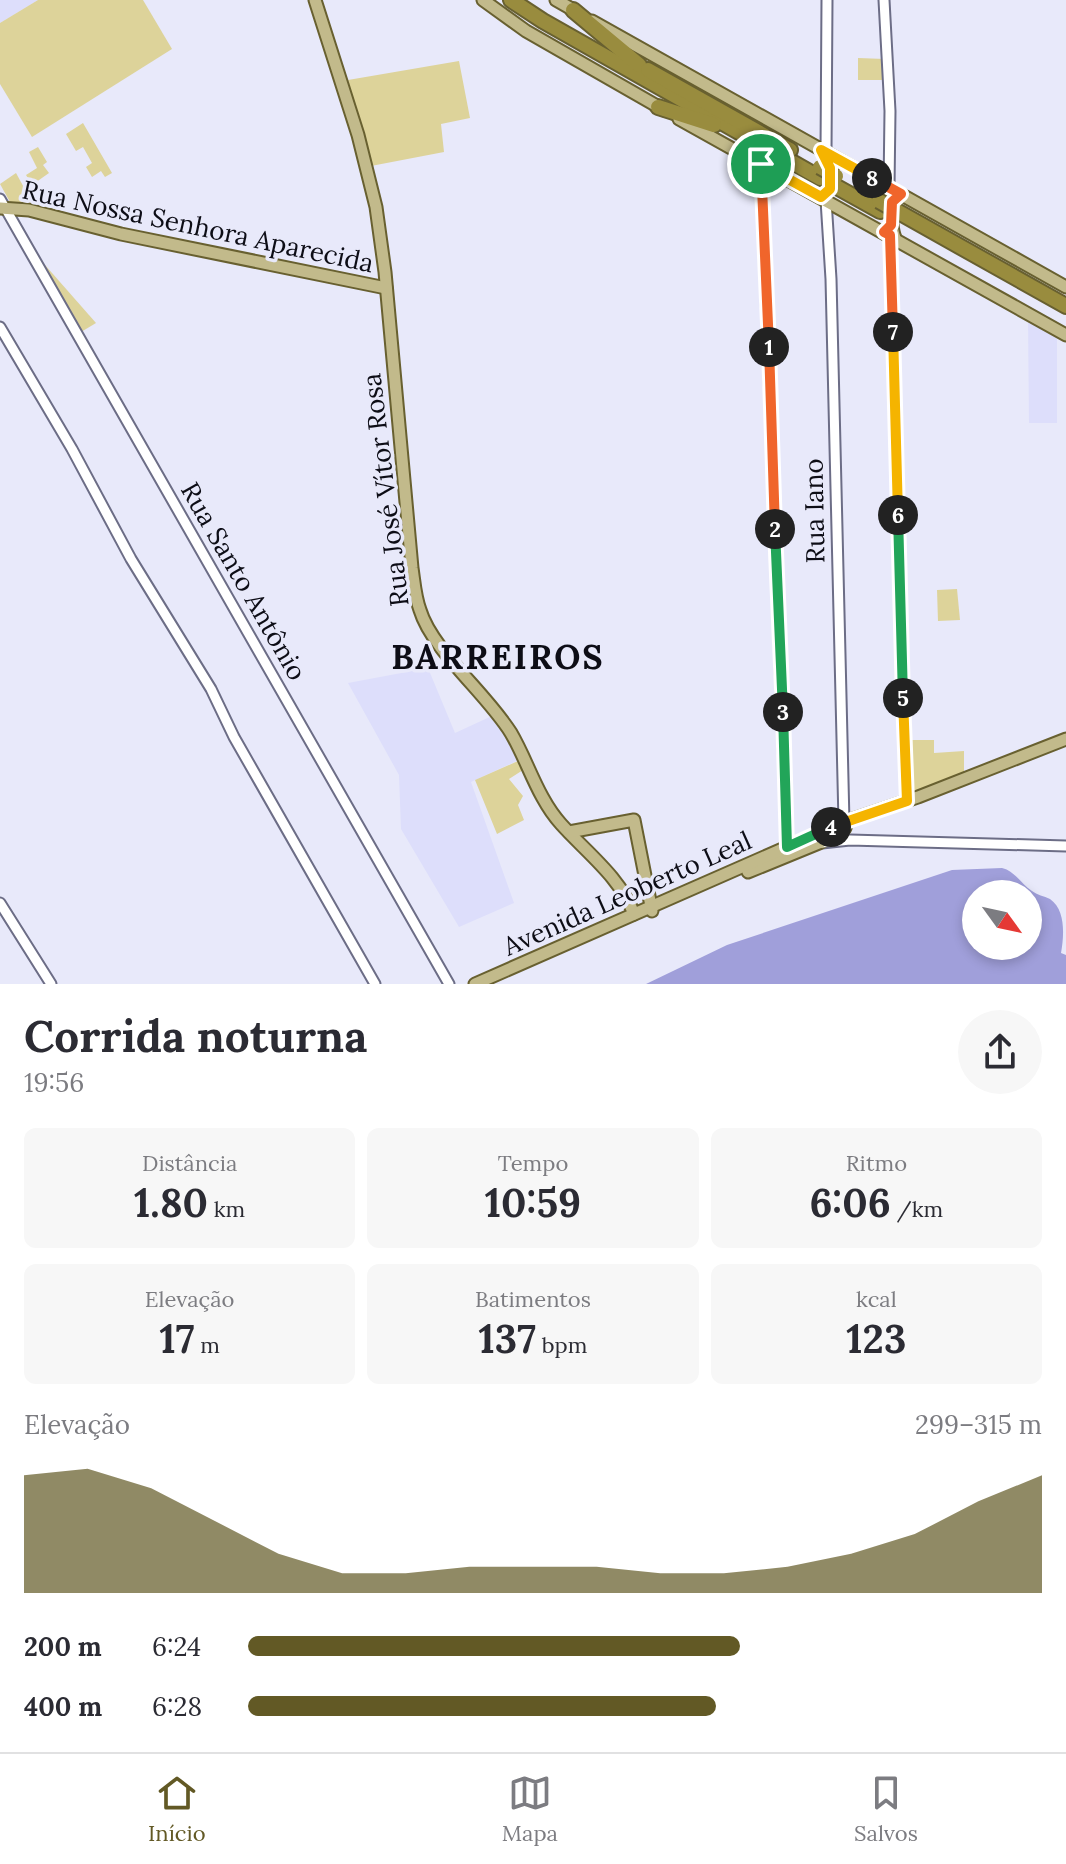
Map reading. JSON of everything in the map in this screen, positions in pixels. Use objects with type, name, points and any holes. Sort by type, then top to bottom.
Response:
[{"type":"highway","points":[[511,0],[829,182],[1066,306]]},
{"type":"highway","points":[[526,0],[639,65],[829,182]]},
{"type":"highway","points":[[573,10],[639,65]]},
{"type":"highway","points":[[658,107],[741,133]]},
{"type":"highway","points":[[890,212],[1066,316]]},
{"type":"highway","points":[[1025,283],[1066,295]]},
{"type":"main road","name":"Rua José Vítor Rosa","points":[[315,0],[369,175],[378,216],[412,568],[420,611],[442,647],[504,723],[551,809],[618,885],[634,914]]},
{"type":"main road","points":[[483,0],[526,31],[575,60],[761,164],[829,182],[890,212],[1066,287]]},
{"type":"main road","points":[[556,0],[824,151]]},
{"type":"main road","name":"Rua Iano","points":[[824,151],[829,182]]},
{"type":"main road","name":"Rua Nossa Senhora Aparecida","points":[[2,205],[121,234],[386,288]]},
{"type":"main road","points":[[890,212],[1066,335]]},
{"type":"main road","name":"Avenida Leoberto Leal","points":[[491,984],[844,822],[1066,739]]},
{"type":"main road","name":"Avenida Leoberto Leal","points":[[475,984],[634,914],[819,843],[844,828],[961,788],[1066,746]]},
{"type":"main road","points":[[569,832],[634,820],[651,910]]},
{"type":"street","name":"Rua Iano","points":[[824,151],[827,0]]},
{"type":"street","points":[[884,0],[890,111],[890,212],[907,801]]},
{"type":"street","points":[[761,164],[787,847]]},
{"type":"street","name":"Rua Iano","points":[[829,182],[844,822]]},
{"type":"street","name":"Rua Santo Antônio","points":[[2,205],[44,266],[449,984]]},
{"type":"street","points":[[0,327],[72,449],[131,559],[211,689],[234,737],[375,984]]},
{"type":"street","points":[[819,843],[850,840],[1066,846]]},
{"type":"street","points":[[0,903],[51,984]]},
{"type":"shaded area","points":[[0,0],[38,0],[0,23]]},
{"type":"shaded area","points":[[38,0],[143,0],[172,49],[32,137],[0,84],[0,23]]},
{"type":"shaded area","points":[[858,58],[885,59],[885,80],[858,80]]},
{"type":"shaded area","points":[[459,61],[470,118],[441,124],[444,152],[371,166],[348,80]]},
{"type":"shaded area","points":[[83,123],[112,173],[105,177],[101,171],[92,177],[86,167],[92,163],[83,147],[76,151],[66,134]]},
{"type":"shaded area","points":[[38,147],[47,162],[43,165],[49,173],[32,185],[26,175],[37,168],[29,152]]},
{"type":"shaded area","points":[[16,173],[33,204],[10,202],[0,184]]},
{"type":"shaded area","points":[[45,265],[96,323],[81,332],[43,267]]},
{"type":"shaded area","points":[[1028,321],[1057,336],[1057,423],[1029,423]]},
{"type":"shaded area","points":[[957,589],[960,620],[938,621],[937,590]]},
{"type":"shaded area","points":[[428,668],[455,733],[494,715],[521,759],[471,782],[514,903],[459,927],[401,829],[399,775],[348,683]]},
{"type":"shaded area","points":[[910,740],[934,740],[934,753],[964,751],[964,773],[909,793]]},
{"type":"shaded area","points":[[518,761],[523,770],[509,779],[523,796],[518,805],[524,820],[497,834],[475,780]]},
{"type":"water","points":[[1002,868],[1020,880],[962,880],[962,960],[1042,960],[1042,896],[1055,904],[1063,924],[1061,953],[1066,955],[1066,984],[646,984],[727,945],[952,870]]},
{"type":"district","name":"BARREIROS","points":[[498,656]]},
{"type":"route","points":[[821,150],[901,194],[893,199],[891,225],[884,232],[890,235],[891,252],[907,801],[844,822],[787,847],[767,281],[761,164],[821,197],[830,189],[830,168],[821,150]]}]
